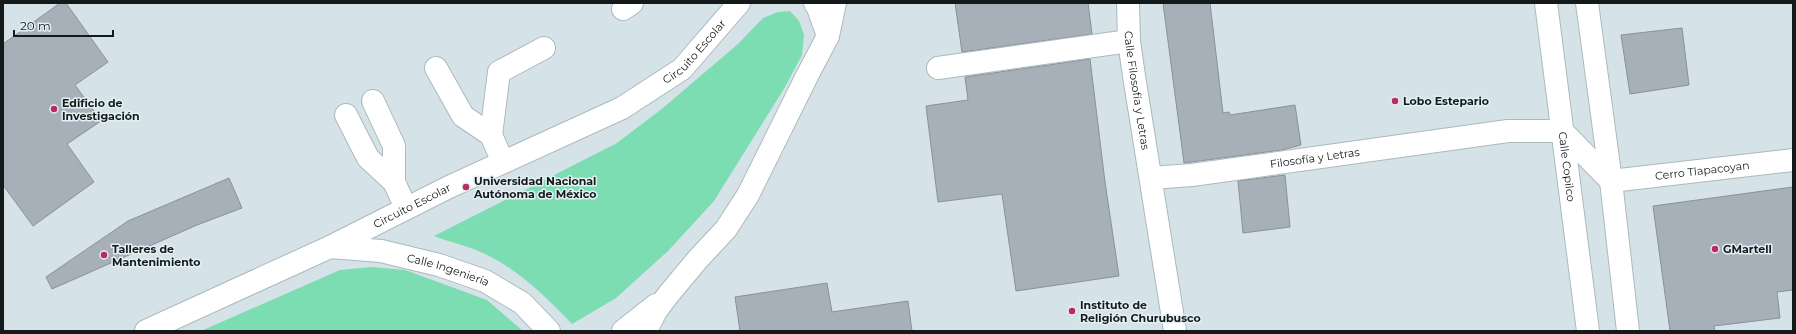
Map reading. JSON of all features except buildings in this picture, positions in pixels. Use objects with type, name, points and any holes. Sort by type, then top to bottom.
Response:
[{"type":"street","name":"Circuito Escolar","points":[[146,331],[330,247],[406,208],[622,108],[682,69],[739,3]]},
{"type":"street","points":[[815,3],[828,36]]},
{"type":"street","points":[[646,331],[656,311],[668,295],[698,258],[726,229],[748,195],[828,36],[835,3]]},
{"type":"street","name":"Calle Filosofía y Letras","points":[[1128,3],[1129,41],[1151,178]]},
{"type":"street","name":"Calle Copilco","points":[[1546,3],[1588,331]]},
{"type":"street","points":[[1587,3],[1611,181],[1628,331]]},
{"type":"street","points":[[938,68],[1129,41]]},
{"type":"street","points":[[503,162],[491,135],[499,72],[544,48]]},
{"type":"street","points":[[436,68],[463,116],[491,135]]},
{"type":"street","points":[[373,101],[394,146],[394,182]]},
{"type":"street","points":[[346,115],[368,158],[394,182],[406,208]]},
{"type":"street","name":"Filosofía y Letras","points":[[1151,178],[1192,175],[1508,131],[1562,131]]},
{"type":"street","points":[[1562,131],[1611,181]]},
{"type":"street","name":"Cerro Tlapacoyan","points":[[1611,181],[1793,160]]},
{"type":"street","points":[[1151,178],[1175,331]]},
{"type":"street","name":"Calle Ingeniería","points":[[330,247],[381,251],[439,265],[485,281],[522,303],[549,331]]},
{"type":"street","points":[[623,331],[668,295]]},
{"type":"green space","points":[[790,11],[799,21],[804,35],[802,55],[785,87],[714,201],[668,251],[616,298],[572,324],[531,284],[508,267],[477,251],[434,236],[617,143],[663,108],[738,44],[763,18],[778,12]]},
{"type":"green space","points":[[372,267],[405,270],[487,300],[523,331],[201,331],[340,270]]},
{"type":"place","name":"Lobo Estepario","points":[[1395,101]]},
{"type":"place","name":"Edificio de Investigación","points":[[54,109]]},
{"type":"place","name":"Universidad Nacional Autónoma de México","points":[[466,187]]},
{"type":"place","name":"GMartell","points":[[1715,249]]},
{"type":"place","name":"Talleres de Mantenimiento","points":[[104,255]]},
{"type":"place","name":"Instituto de Religión Churubusco","points":[[1072,311]]}]
